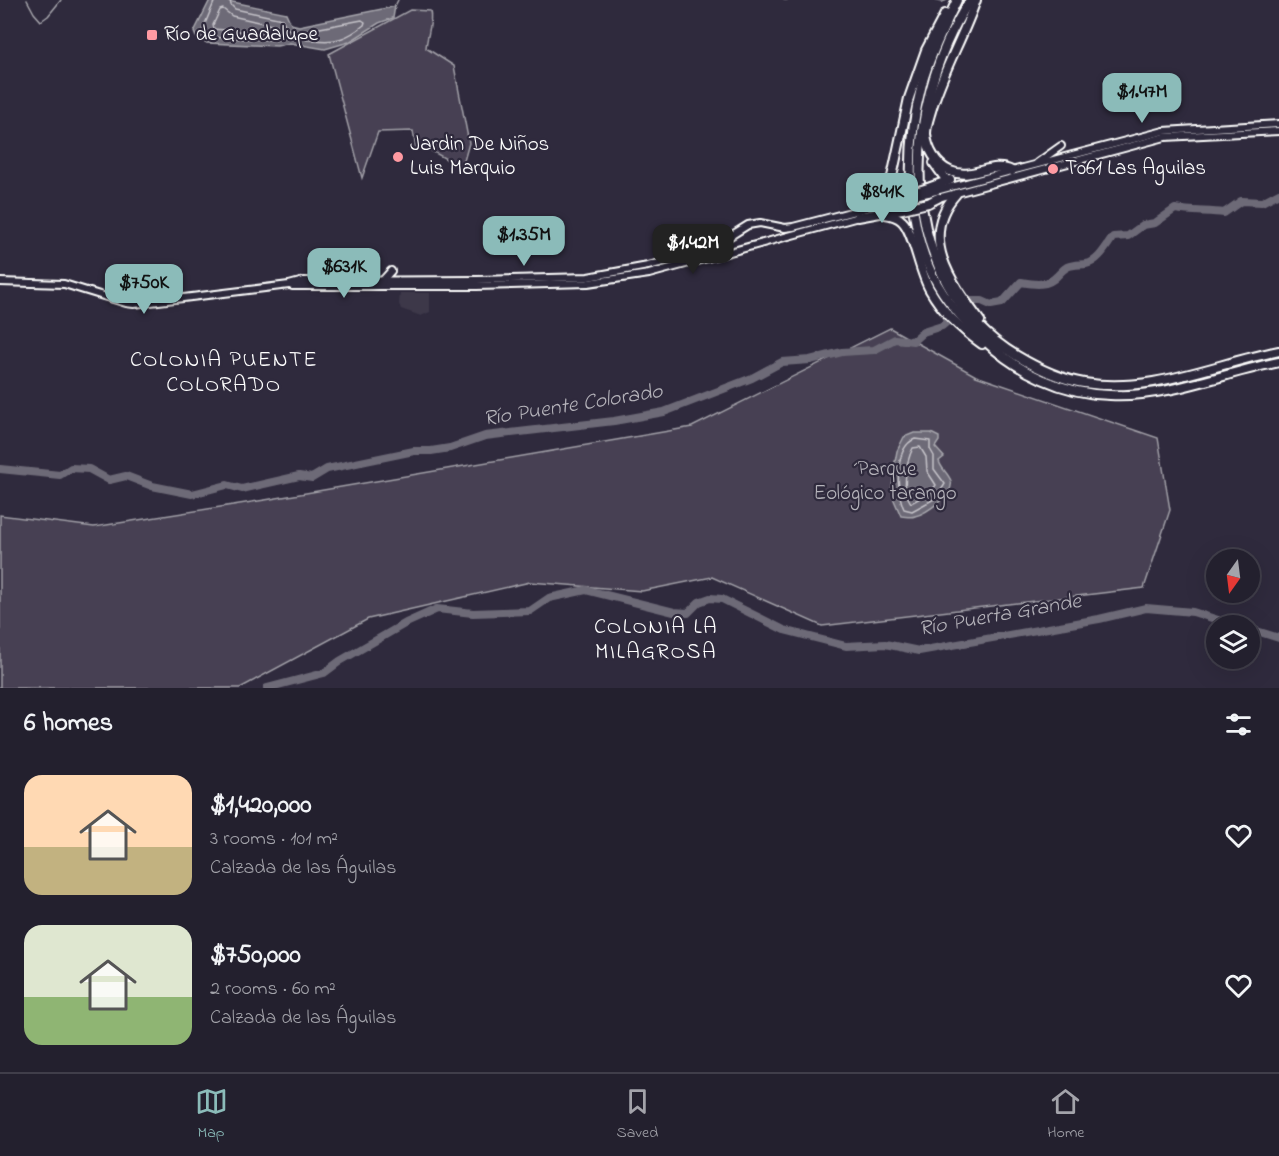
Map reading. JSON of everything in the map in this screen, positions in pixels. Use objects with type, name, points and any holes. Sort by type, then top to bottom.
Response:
[{"type":"highway","points":[[858,213],[879,196],[892,177],[909,98],[926,50],[951,4],[956,0]]},
{"type":"highway","points":[[956,0],[928,65],[921,138],[922,209],[937,254],[986,333],[1042,374],[1108,386],[1136,386],[1160,382],[1279,351]]},
{"type":"highway","points":[[970,0],[941,57],[913,145],[912,184],[924,279],[939,303],[984,346],[1080,392],[1135,396],[1279,362]]},
{"type":"highway","points":[[947,181],[926,146],[925,106],[943,75],[976,0]]},
{"type":"highway","points":[[926,135],[936,160],[946,170],[966,175]]},
{"type":"highway","points":[[885,214],[899,204],[928,196],[947,181],[998,167],[1012,171]]},
{"type":"highway","points":[[937,254],[938,226],[941,216],[956,194]]},
{"type":"highway","points":[[899,204],[928,196],[938,198]]},
{"type":"highway","points":[[899,204],[921,260]]},
{"type":"highway","points":[[858,213],[885,214],[900,219],[910,234]]},
{"type":"main road","points":[[928,196],[1164,131],[1279,124]]},
{"type":"main road","points":[[938,198],[1165,137],[1279,130]]},
{"type":"main road","points":[[1035,165],[1061,146]]},
{"type":"main road","points":[[0,282],[64,284],[134,304],[289,285],[304,281],[588,277],[648,266],[708,250],[748,225],[760,224],[785,228],[899,204]]},
{"type":"main road","points":[[289,285],[392,287],[577,284],[649,274],[827,226],[858,213],[899,204]]},
{"type":"main road","points":[[825,218],[827,226]]},
{"type":"main road","points":[[774,226],[778,232],[774,240]]},
{"type":"main road","points":[[720,244],[721,250],[726,254]]},
{"type":"main road","points":[[381,281],[391,271]]},
{"type":"shaded area","points":[[400,293],[430,293],[430,312],[421,316],[401,309]]},
{"type":"green space","points":[[410,10],[430,11],[426,48],[454,66],[469,143],[462,168],[430,150],[416,149],[413,131],[378,132],[362,178],[329,54]]},
{"type":"green space","name":"´Parque Eológico tarango","points":[[890,328],[976,376],[1158,438],[1170,510],[1144,588],[822,626],[712,577],[642,591],[530,582],[368,619],[240,688],[0,688],[0,515],[94,527],[692,427]]},
{"type":"water","points":[[210,0],[223,0],[286,13],[291,24],[299,26],[395,6],[393,18],[379,23],[349,42],[325,49],[290,43],[277,46],[207,43],[196,37],[194,32]]},
{"type":"water","points":[[914,433],[931,433],[939,437],[935,447],[944,457],[939,461],[950,478],[951,486],[938,503],[925,512],[910,517],[901,516],[892,488],[897,451],[904,437]]},
{"type":"waterway","points":[[27,0],[41,21],[61,0]]},
{"type":"waterway","points":[[395,6],[398,0]]},
{"type":"waterway","points":[[934,0],[942,2],[947,0]]},
{"type":"waterway","name":"Río Puente Colorado","points":[[963,305],[965,301],[982,301],[991,305],[1002,303],[1021,282],[1040,284],[1049,282],[1067,267],[1090,263],[1101,254],[1113,237],[1128,236],[1143,225],[1155,223],[1175,209],[1224,213],[1241,201],[1262,202],[1279,193]]},
{"type":"waterway","name":"Río Puente Colorado","points":[[0,469],[60,475],[71,468],[89,469],[109,480],[126,476],[152,486],[192,494],[227,485],[242,489],[299,476],[312,478],[327,469],[414,451],[450,448],[485,436],[614,421],[664,412],[752,378],[782,362],[810,360],[842,352],[874,350],[895,339],[913,341],[923,332],[942,326],[955,315]]},
{"type":"waterway","name":"Río Puerta Grande","points":[[267,688],[324,673],[340,661],[406,623],[437,609],[473,613],[530,611],[549,598],[586,590],[674,612],[688,613],[699,602],[710,598],[722,599],[784,630],[846,646],[885,644],[919,651],[1099,619],[1146,608],[1193,612],[1206,616]]},
{"type":"waterway","name":"Río Puerta Grande","points":[[1260,632],[1279,638]]},
{"type":"place","name":"Río de Guadalupe","points":[[152,35]]},
{"type":"place","name":"Jardin De Niños Luis Marquio","points":[[398,157]]},
{"type":"place","name":"T061 Las Aguilas","points":[[1053,169]]},
{"type":"district","name":"COLONIA PUENTE COLORADO","points":[[224,374]]},
{"type":"district","name":"COLONIA LA MILAGROSA","points":[[656,640]]}]
